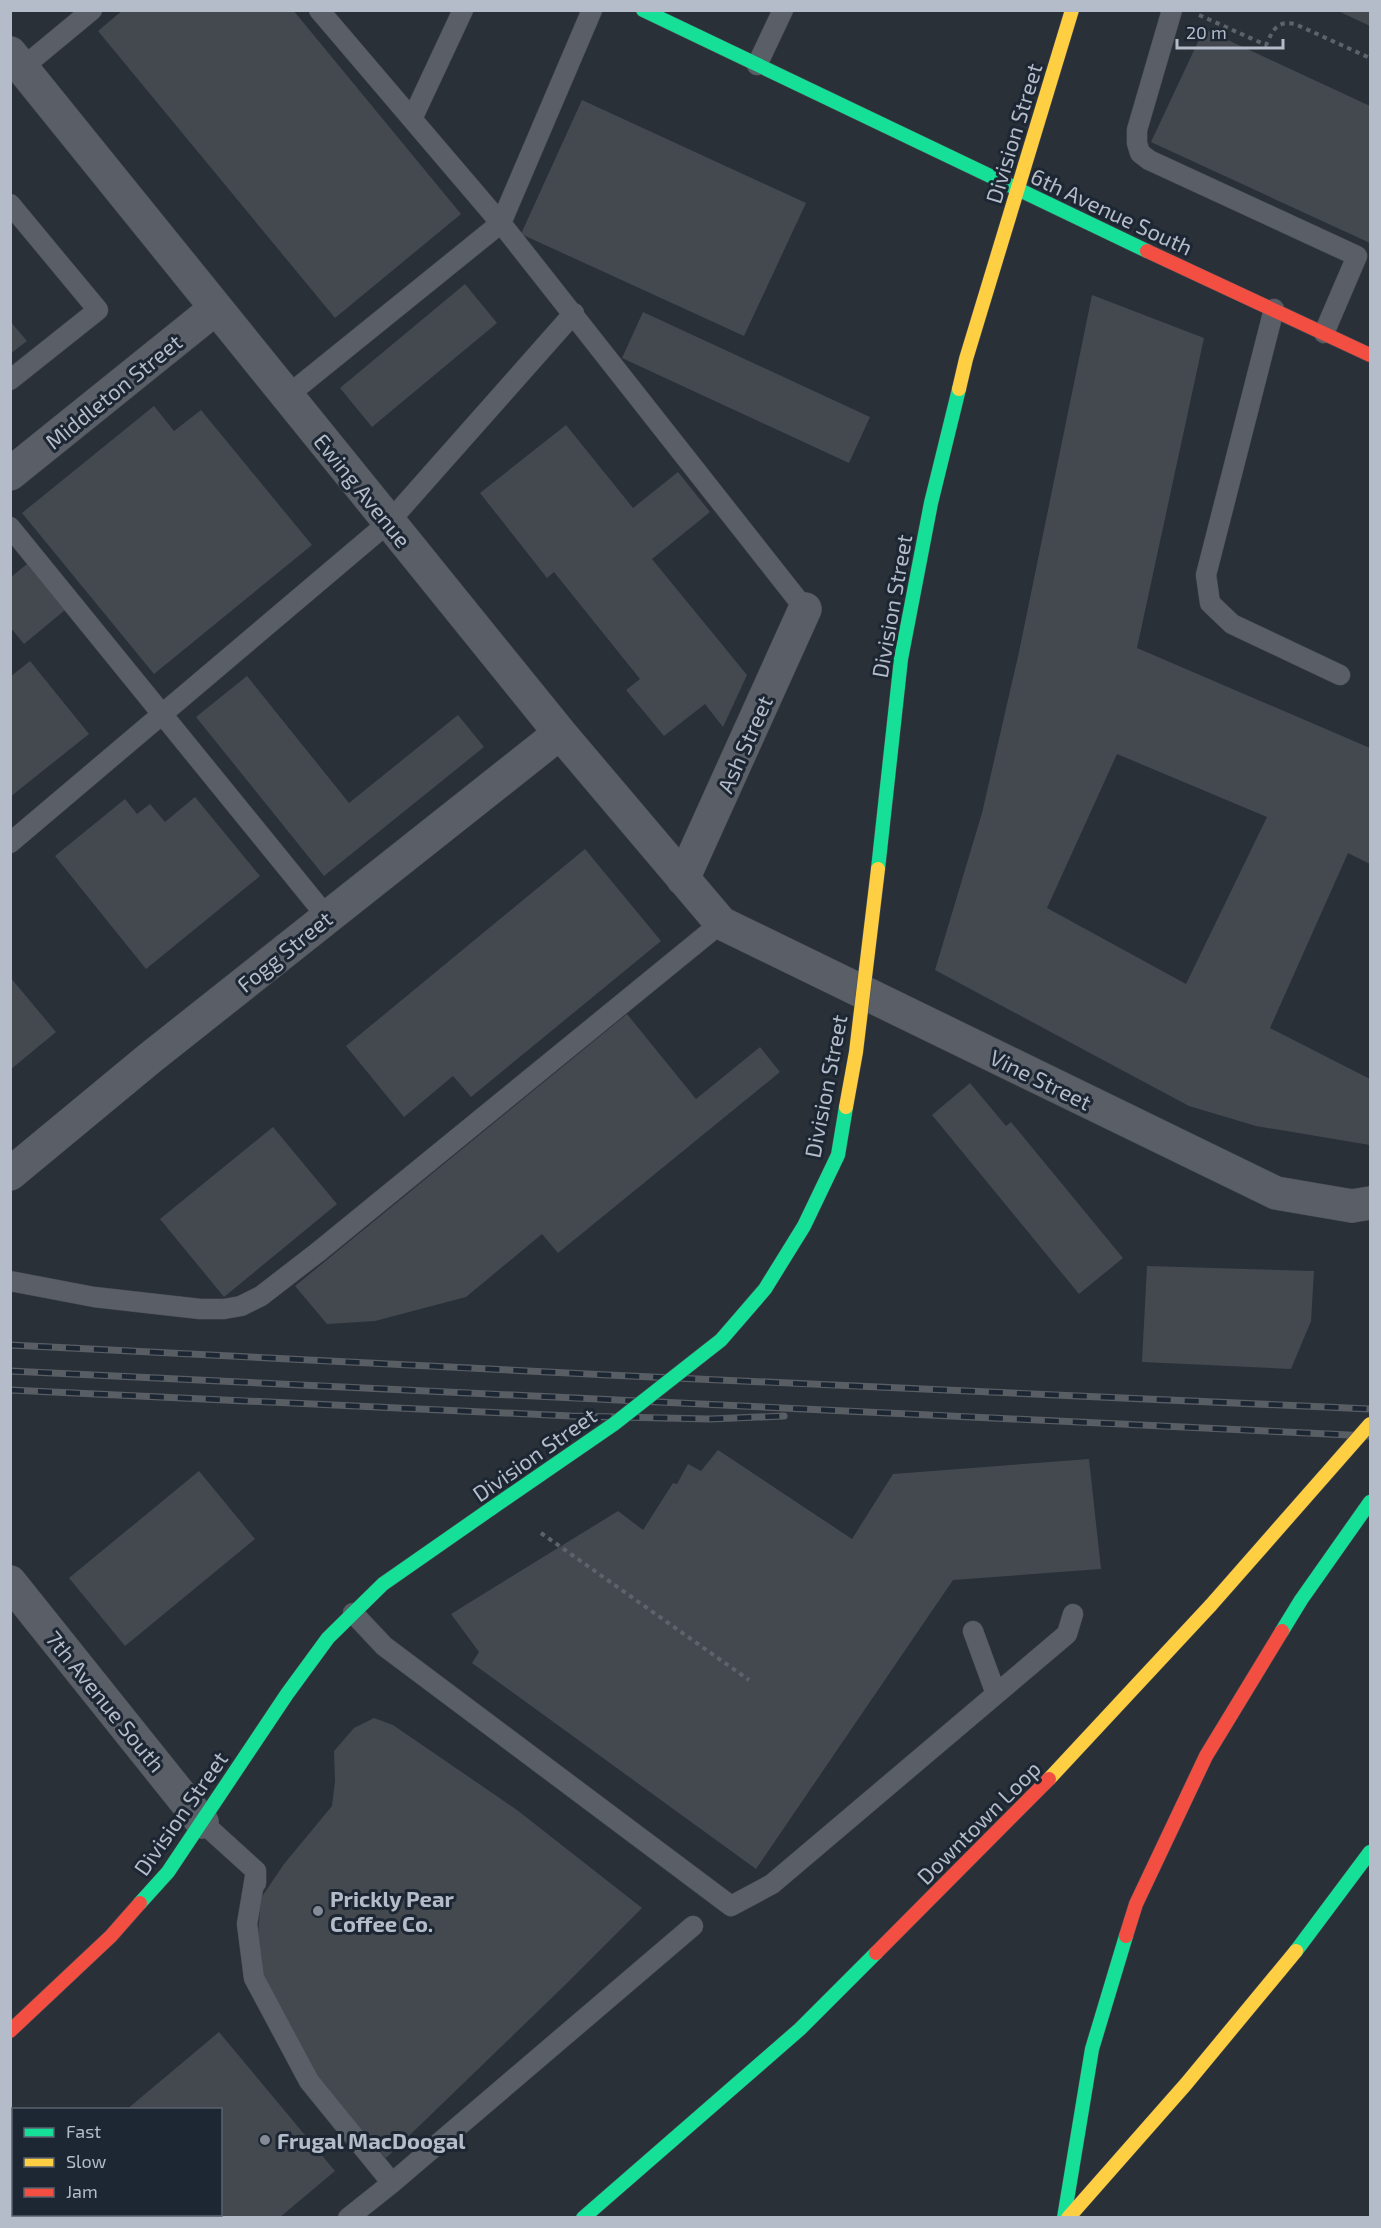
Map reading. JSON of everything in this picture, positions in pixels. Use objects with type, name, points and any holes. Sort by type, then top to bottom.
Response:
[{"type":"main road","name":"6th Avenue South","points":[[643,10],[1017,190],[1371,355]]},
{"type":"main road","name":"Division Street","points":[[10,2031],[111,1936],[168,1872],[287,1694],[328,1638],[383,1584],[614,1424],[721,1340],[765,1289],[804,1226],[838,1155],[856,1052],[901,659],[915,580],[966,359],[1072,10]]},
{"type":"main road","name":"Downtown Loop","points":[[583,2217],[800,2029],[1080,1748],[1211,1605],[1371,1424]]},
{"type":"main road","points":[[1066,2217],[1092,2049],[1136,1904],[1206,1756],[1301,1600],[1371,1502]]},
{"type":"main road","points":[[1066,2217],[1209,2058],[1328,1912],[1371,1852]]},
{"type":"street","name":"Ewing Avenue","points":[[16,61],[560,733],[721,923]]},
{"type":"street","name":"Middleton Street","points":[[10,474],[216,308]]},
{"type":"street","name":"Ash Street","points":[[683,879],[805,609]]},
{"type":"street","name":"Fogg Street","points":[[10,1174],[133,1072],[560,733]]},
{"type":"street","name":"Vine Street","points":[[721,923],[1276,1193],[1352,1206],[1371,1203]]},
{"type":"street","name":"7th Avenue South","points":[[10,1581],[202,1822]]},
{"type":"lane","points":[[16,61],[92,10]]},
{"type":"lane","points":[[412,119],[463,10]]},
{"type":"lane","points":[[287,396],[501,223],[592,10]]},
{"type":"lane","points":[[757,65],[783,10]]},
{"type":"lane","points":[[1172,10],[1137,130],[1140,153],[1357,256],[1324,333]]},
{"type":"lane","points":[[329,15],[412,119],[574,313],[805,609]]},
{"type":"lane","points":[[10,204],[98,309],[10,380]]},
{"type":"lane","points":[[1274,309],[1206,575],[1210,603],[1232,624],[1340,675]]},
{"type":"lane","points":[[10,843],[389,522],[574,313]]},
{"type":"lane","points":[[10,526],[164,713],[327,917]]},
{"type":"lane","points":[[10,1281],[94,1298],[200,1309],[224,1309],[241,1305],[261,1296],[721,923]]},
{"type":"lane","points":[[353,1613],[384,1646],[731,1906],[772,1884],[1067,1634],[1073,1614]]},
{"type":"lane","points":[[973,1631],[996,1694]]},
{"type":"lane","points":[[202,1822],[256,1871],[248,1924],[254,1978],[309,2081],[392,2183]]},
{"type":"lane","points":[[348,2217],[392,2183],[693,1926]]},
{"type":"path","points":[[1190,10],[1266,45],[1277,26],[1283,22],[1295,24],[1371,58]]},
{"type":"path","points":[[541,1533],[749,1680]]},
{"type":"building","points":[[123,10],[293,10],[461,214],[335,318],[98,31]]},
{"type":"building","points":[[1336,10],[1370,10],[1370,26]]},
{"type":"building","points":[[1204,29],[1370,106],[1370,243],[1151,142]]},
{"type":"building","points":[[582,100],[806,203],[744,336],[521,234]]},
{"type":"building","points":[[465,284],[497,323],[372,427],[340,388]]},
{"type":"building","points":[[1092,295],[1204,338],[1137,648],[1370,748],[1370,864],[1348,853],[1270,1028],[1370,1079],[1370,1145],[1256,1126],[1189,1106],[935,970],[982,813],[1019,652]],"holes":[[[1117,754],[1267,817],[1186,984],[1047,908]]]},
{"type":"building","points":[[643,312],[870,417],[849,463],[622,358]]},
{"type":"building","points":[[10,321],[27,341],[10,354]]},
{"type":"building","points":[[154,406],[174,431],[201,410],[312,545],[154,674],[22,513]]},
{"type":"building","points":[[566,425],[633,508],[678,472],[710,512],[652,559],[747,675],[723,727],[705,704],[664,736],[626,690],[640,679],[554,572],[547,578],[480,493]]},
{"type":"building","points":[[27,564],[65,610],[24,644],[10,627],[10,578]]},
{"type":"building","points":[[30,661],[89,734],[10,797],[10,677]]},
{"type":"building","points":[[247,676],[349,803],[458,715],[484,747],[324,876],[196,717]]},
{"type":"building","points":[[195,797],[260,876],[146,969],[55,856],[125,799],[137,814],[150,804],[165,822]]},
{"type":"building","points":[[585,849],[661,941],[471,1097],[453,1076],[404,1117],[346,1046]]},
{"type":"building","points":[[10,977],[56,1032],[10,1070]]},
{"type":"building","points":[[627,1014],[696,1099],[760,1047],[780,1072],[558,1253],[542,1234],[466,1297],[375,1321],[327,1324],[295,1286]]},
{"type":"building","points":[[970,1083],[1006,1126],[1011,1122],[1123,1258],[1079,1294],[932,1115]]},
{"type":"building","points":[[273,1127],[337,1204],[224,1297],[160,1219]]},
{"type":"building","points":[[1147,1266],[1314,1271],[1311,1321],[1291,1369],[1142,1362]]},
{"type":"building","points":[[718,1450],[852,1539],[893,1474],[1089,1459],[1101,1569],[953,1580],[756,1869],[472,1663],[479,1652],[451,1614],[618,1511],[643,1530],[673,1483],[677,1484],[688,1464],[701,1471]]},
{"type":"building","points":[[199,1471],[255,1539],[125,1646],[69,1578]]},
{"type":"building","points":[[374,1718],[393,1725],[517,1810],[642,1908],[386,2158],[345,2116],[279,2024],[256,1957],[261,1898],[284,1864],[332,1806],[335,1781],[334,1751],[354,1728]]},
{"type":"building","name":"Frugal MacDoogal","points":[[219,2032],[335,2171],[279,2218],[74,2218],[72,2216],[222,2216],[222,2108],[128,2108]]},
{"type":"railway","points":[[10,1345],[608,1375],[1370,1409]]},
{"type":"railway","points":[[10,1371],[1370,1436]]},
{"type":"railway","points":[[10,1390],[571,1416],[710,1419],[784,1416]]},
{"type":"traffic: fast","points":[[643,10],[1147,251]]},
{"type":"traffic: fast","points":[[878,869],[901,659],[931,503],[959,389]]},
{"type":"traffic: fast","points":[[492,1508],[614,1424],[721,1340],[765,1289],[804,1226],[838,1155],[846,1107]]},
{"type":"traffic: fast","points":[[1282,1631],[1370,1502]]},
{"type":"traffic: fast","points":[[140,1903],[168,1872],[287,1694],[328,1638],[383,1584],[492,1508]]},
{"type":"traffic: fast","points":[[1296,1951],[1370,1852]]},
{"type":"traffic: fast","points":[[1064,2218],[1092,2049],[1126,1936]]},
{"type":"traffic: fast","points":[[583,2218],[800,2029],[876,1953]]},
{"type":"traffic: slow","points":[[959,389],[966,359],[1072,10]]},
{"type":"traffic: slow","points":[[846,1107],[856,1052],[878,869]]},
{"type":"traffic: slow","points":[[1211,1605],[1370,1424]]},
{"type":"traffic: slow","points":[[1049,1779],[1211,1605]]},
{"type":"traffic: slow","points":[[1068,2218],[1186,2084],[1296,1951]]},
{"type":"traffic: jam","points":[[1147,251],[1370,355]]},
{"type":"traffic: jam","points":[[1126,1936],[1136,1904],[1206,1756],[1282,1631]]},
{"type":"traffic: jam","points":[[876,1953],[1049,1779]]},
{"type":"traffic: jam","points":[[10,2031],[111,1936],[140,1903]]},
{"type":"place","name":"Prickly Pear Coffee Co.","points":[[318,1911]]},
{"type":"place","name":"Frugal MacDoogal","points":[[265,2140]]}]
